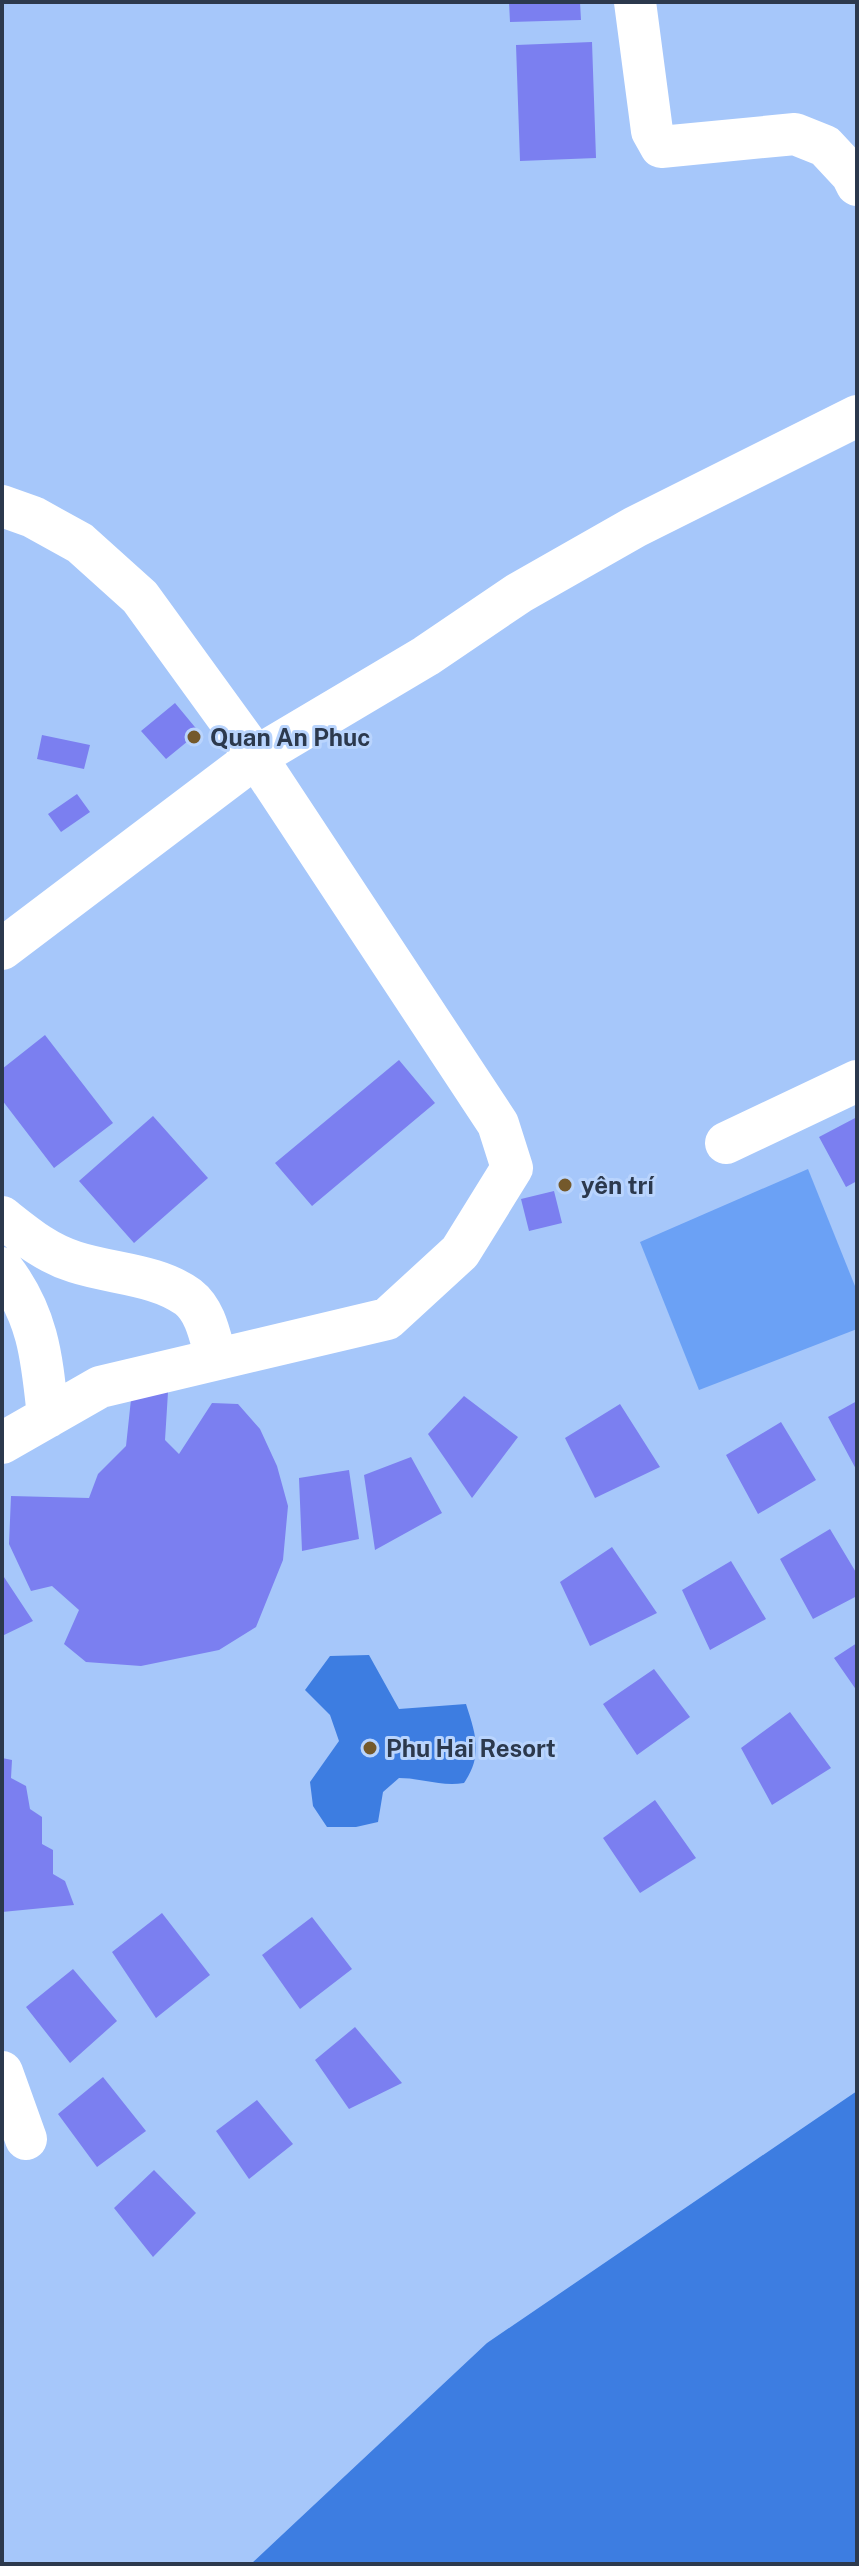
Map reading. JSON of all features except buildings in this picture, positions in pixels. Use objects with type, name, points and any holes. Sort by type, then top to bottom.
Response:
[{"type":"street","points":[[635,2],[652,131],[661,147],[795,134],[825,146],[852,175],[857,185]]},
{"type":"street","points":[[2,949],[256,757],[426,656],[519,593],[609,542],[857,416]]},
{"type":"street","points":[[2,506],[33,517],[80,543],[140,597],[256,757],[498,1124],[512,1168],[460,1252],[387,1319],[100,1387],[2,1443]]},
{"type":"street","points":[[726,1143],[857,1081]]},
{"type":"street","points":[[2,1217],[41,1248],[76,1263],[154,1281],[188,1298],[203,1315],[216,1358]]},
{"type":"street","points":[[2,1268],[26,1307],[39,1337],[48,1417]]},
{"type":"street","points":[[2,2072],[26,2139]]},
{"type":"shaded area","points":[[808,1169],[857,1291],[857,1329],[699,1390],[640,1242]]},
{"type":"shaded area","points":[[369,1655],[399,1709],[466,1704],[475,1735],[474,1763],[464,1783],[399,1778],[383,1792],[378,1822],[356,1827],[327,1827],[313,1806],[310,1782],[339,1741],[330,1715],[305,1690],[330,1656]]},
{"type":"shaded area","points":[[857,2091],[857,2564],[251,2564],[487,2343]]},
{"type":"place","name":"Quan An Phuc","points":[[194,737]]},
{"type":"place","name":"yên trí","points":[[565,1185]]},
{"type":"place","name":"Phu Hai Resort","points":[[370,1748]]}]
